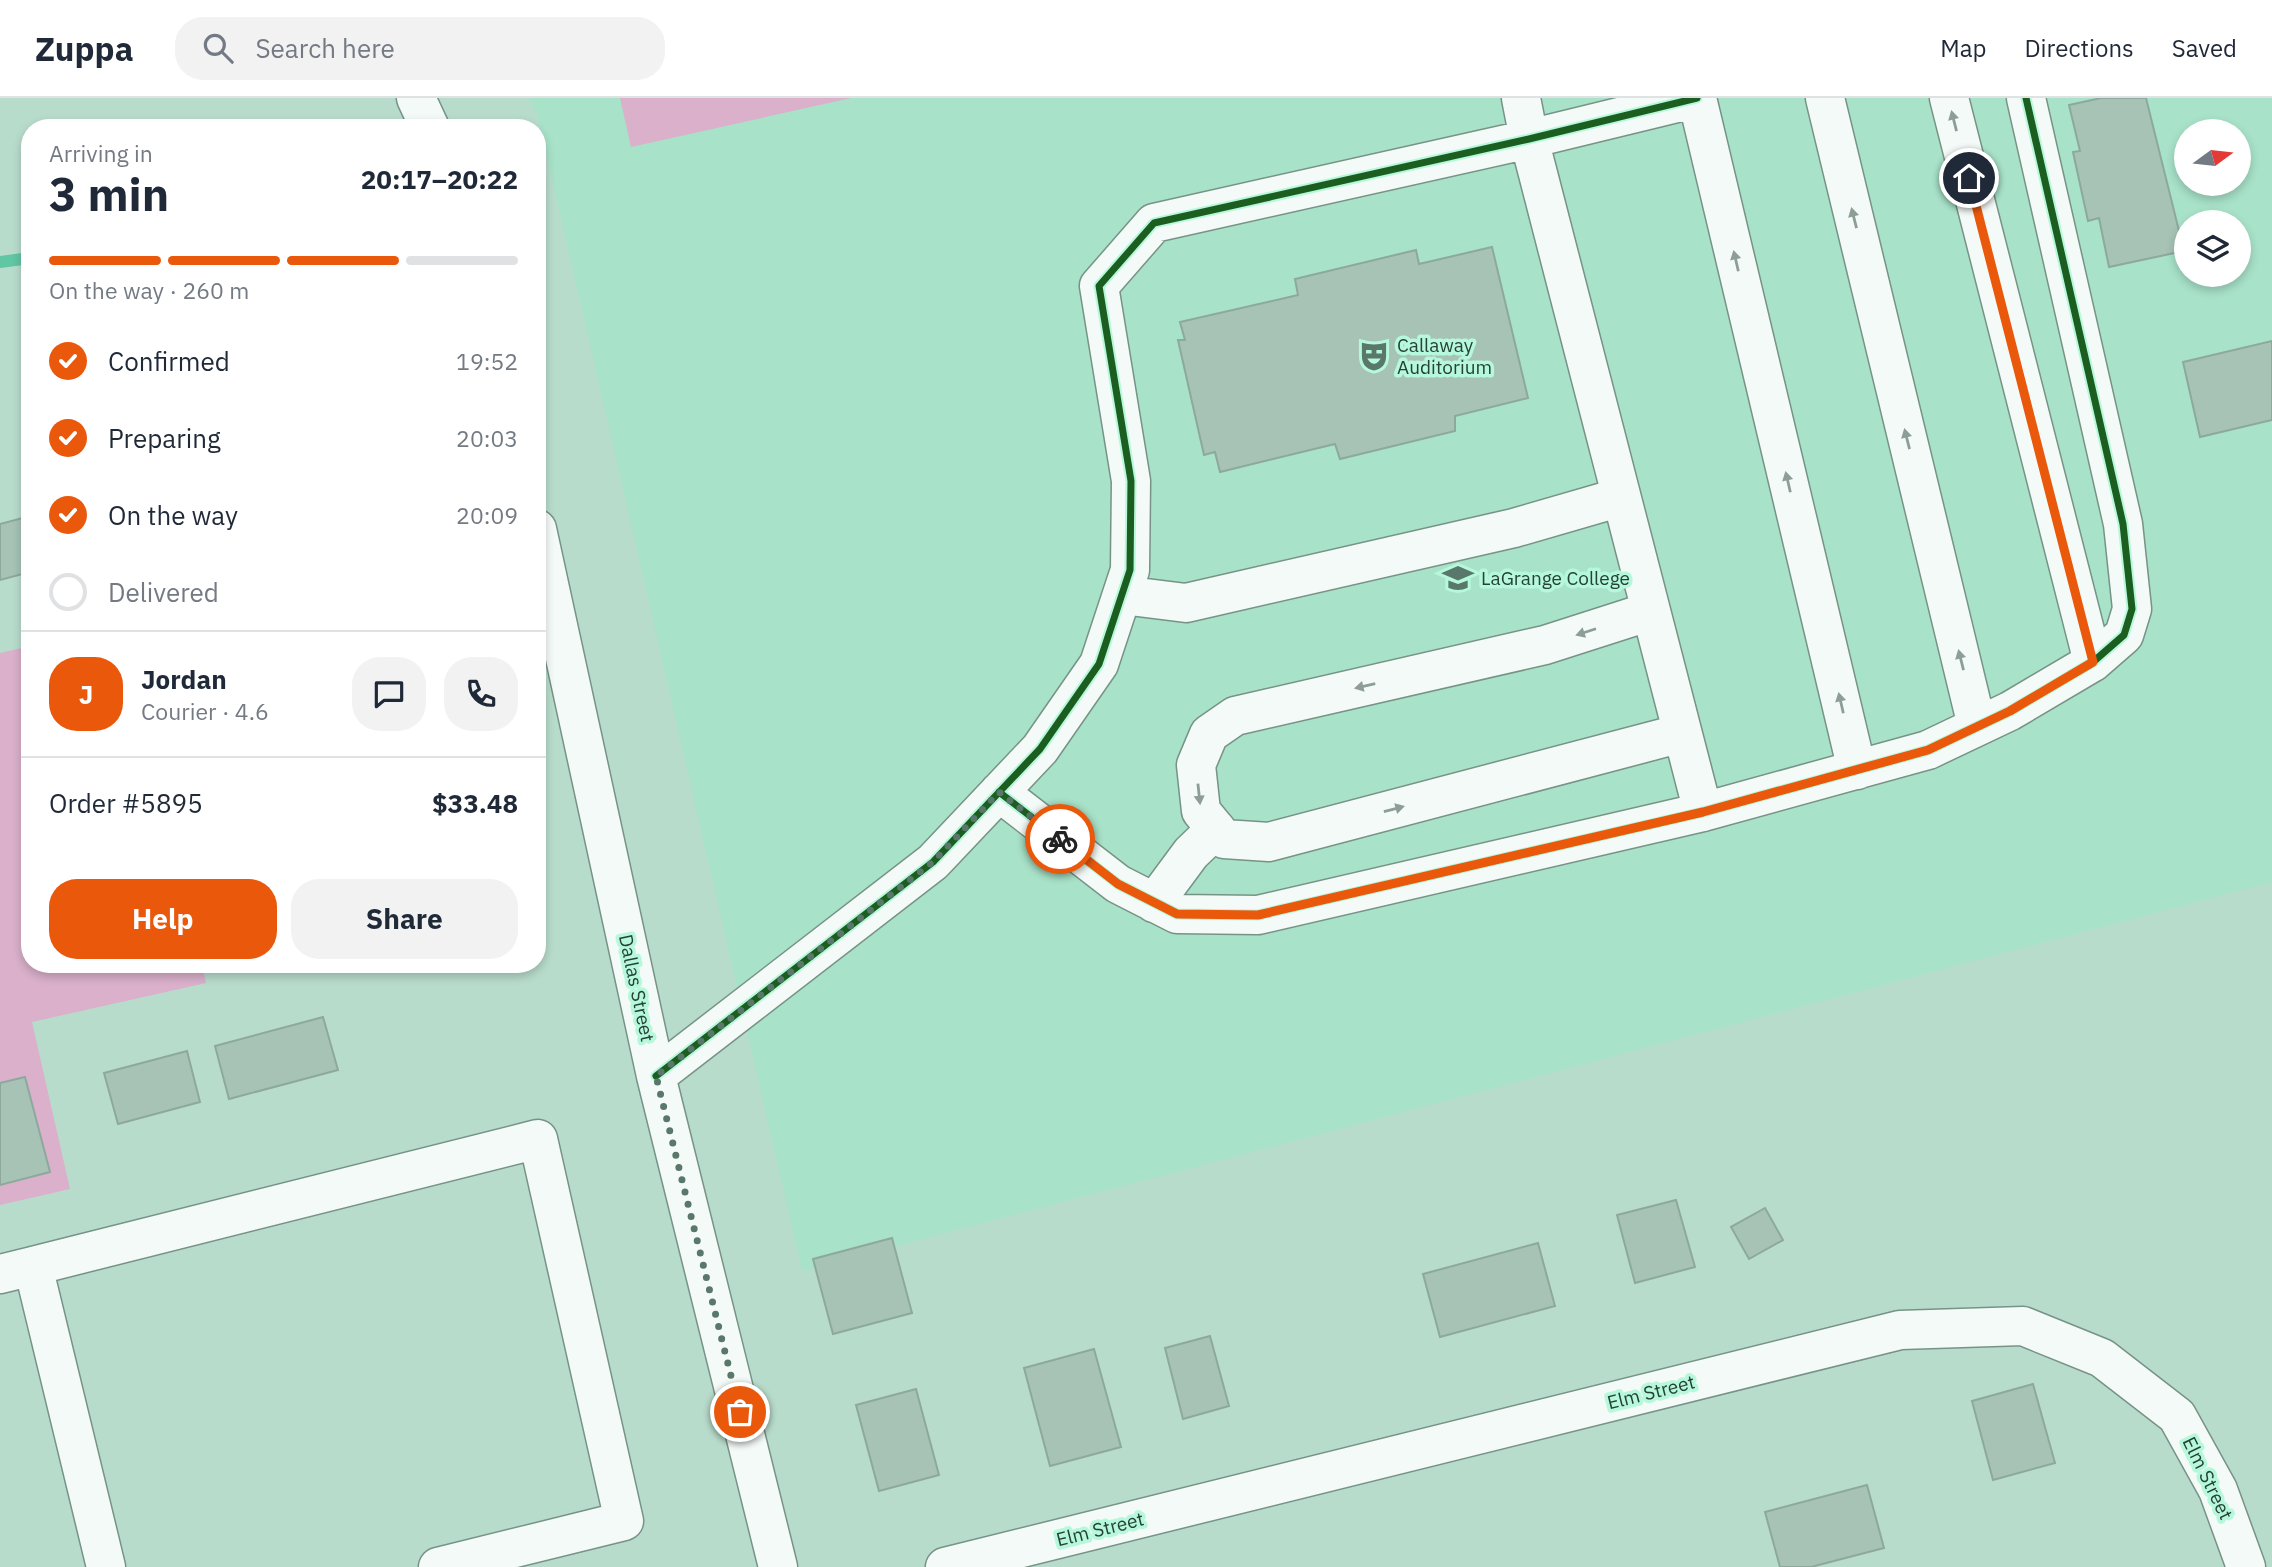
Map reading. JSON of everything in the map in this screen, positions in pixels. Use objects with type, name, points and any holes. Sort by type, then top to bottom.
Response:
[{"type":"street","points":[[416,98],[426,119]]},
{"type":"street","points":[[1521,98],[1529,139],[1703,812]]},
{"type":"street","points":[[656,1076],[933,862],[1040,749],[1099,664],[1130,570],[1131,481],[1099,286],[1154,223],[1529,139],[1697,98],[1857,770]]},
{"type":"street","points":[[1825,98],[1977,726]]},
{"type":"street","points":[[1949,98],[2093,662]]},
{"type":"street","points":[[999,792],[1118,884],[1177,914],[1258,915],[1703,812],[1928,750],[2093,662],[2124,635],[2132,609],[2123,524],[2026,98]]},
{"type":"street","points":[[1122,595],[1186,603],[1514,528],[1621,497]]},
{"type":"street","name":"Dallas Street","points":[[546,570],[656,1076],[778,1567]]},
{"type":"street","points":[[1651,611],[1545,645],[1235,716],[1209,734],[1196,765],[1201,811],[1224,839],[1269,842],[1682,733]]},
{"type":"street","points":[[1154,903],[1191,853],[1216,829]]},
{"type":"street","points":[[106,1567],[16,1270],[538,1139],[624,1521],[438,1567]]},
{"type":"street","name":"Elm Street","points":[[945,1567],[1900,1330],[2023,1326],[2102,1358],[2177,1416],[2218,1490],[2246,1567]]},
{"type":"shaded area","name":"LaGrange College","points":[[529,98],[2272,98],[2272,882],[802,1271],[546,152],[546,119],[538,119]]},
{"type":"shaded area","points":[[620,98],[851,98],[631,147]]},
{"type":"shaded area","points":[[21,648],[21,973],[204,973],[206,983],[32,1022],[70,1189],[0,1205],[0,653]]},
{"type":"building","points":[[2101,98],[2146,98],[2174,211],[2174,253],[2109,267],[2099,218],[2088,221],[2073,152],[2080,151],[2069,105]]},
{"type":"building","points":[[1492,247],[1528,398],[1455,416],[1455,431],[1340,459],[1335,444],[1220,472],[1215,452],[1204,455],[1178,340],[1185,340],[1180,322],[1298,295],[1295,279],[1416,250],[1419,264]]},
{"type":"building","points":[[2272,341],[2272,420],[2200,437],[2183,362]]},
{"type":"building","points":[[21,518],[21,574],[0,580],[0,524]]},
{"type":"building","points":[[323,1017],[338,1070],[229,1099],[215,1046]]},
{"type":"building","points":[[187,1051],[200,1102],[118,1124],[104,1073]]},
{"type":"building","points":[[25,1077],[50,1172],[0,1185],[0,1083]]},
{"type":"building","points":[[1676,1200],[1695,1267],[1635,1283],[1617,1215]]},
{"type":"building","points":[[1765,1208],[1783,1240],[1749,1259],[1731,1227]]},
{"type":"building","points":[[892,1238],[912,1313],[833,1334],[813,1259]]},
{"type":"building","points":[[1538,1243],[1555,1306],[1440,1337],[1423,1274]]},
{"type":"building","points":[[1210,1336],[1229,1406],[1183,1419],[1165,1348]]},
{"type":"building","points":[[1094,1349],[1121,1447],[1050,1466],[1024,1368]]},
{"type":"building","points":[[2033,1384],[2055,1463],[1993,1480],[1972,1401]]},
{"type":"building","points":[[916,1389],[939,1475],[879,1491],[856,1405]]},
{"type":"building","points":[[1867,1485],[1884,1548],[1811,1567],[1780,1567],[1765,1512]]},
{"type":"waterway","points":[[0,262],[21,259]]},
{"type":"cycle path","points":[[656,1076],[933,862],[1040,749],[1099,664],[1130,570],[1131,481],[1099,286],[1154,223],[1529,139],[1697,98]]},
{"type":"cycle path","points":[[999,792],[1118,884],[1177,914],[1258,915],[1703,812],[1928,750],[2010,711],[2093,662],[2124,635],[2132,609],[2123,524],[2026,98]]},
{"type":"way so far","points":[[740,1412],[656,1076],[933,862],[999,792],[1060,839]]},
{"type":"place","name":"Callaway Auditorium","points":[[1374,356]]},
{"type":"place","name":"LaGrange College","points":[[1458,578]]},
{"type":"route","points":[[1060,839],[1118,884],[1177,914],[1258,915],[1703,812],[1928,750],[2010,711],[2093,662],[1969,178]]}]
